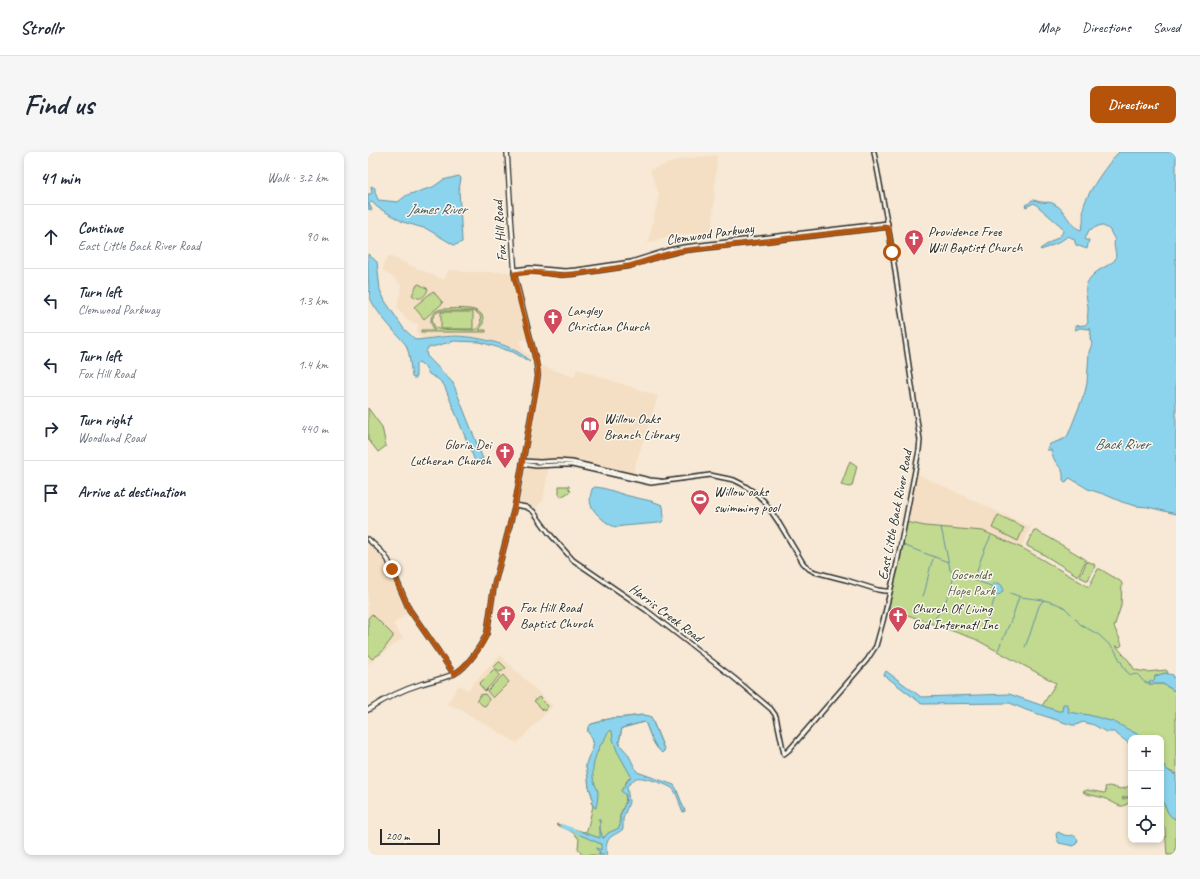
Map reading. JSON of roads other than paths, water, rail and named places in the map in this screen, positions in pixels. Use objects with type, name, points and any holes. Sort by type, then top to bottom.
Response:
[{"type":"main road","name":"Fox Hill Road","points":[[368,710],[399,693],[454,674],[465,666],[487,633],[494,586],[515,505],[537,384],[538,370],[514,272],[507,152]]},
{"type":"main road","points":[[368,540],[382,552],[388,560],[409,609],[454,674]]},
{"type":"street","name":"East Little Back River Road","points":[[784,754],[872,654],[878,640],[890,591],[918,459],[920,443],[888,223],[874,152]]},
{"type":"street","name":"Clemwood Parkway","points":[[514,272],[530,268],[565,271],[577,270],[631,262],[684,247],[888,223]]},
{"type":"street","name":"Clemwood Parkway","points":[[514,272],[562,275],[572,274],[630,266],[680,251],[888,227]]},
{"type":"street","points":[[523,463],[557,461],[572,462],[650,480],[662,481],[710,475],[721,476],[738,482],[754,492],[764,501],[806,567],[815,572],[890,591]]},
{"type":"street","name":"Harris Creek Road","points":[[515,505],[526,507],[533,511],[549,533],[573,560],[646,610],[734,678],[771,709],[776,716],[784,754]]},
{"type":"water","name":"Back River","points":[[1119,152],[1176,152],[1176,514],[1122,502],[1088,489],[1070,478],[1065,482],[1063,480],[1062,470],[1054,459],[1051,450],[1047,450],[1050,444],[1064,439],[1068,435],[1085,392],[1089,352],[1092,344],[1090,338],[1091,331],[1090,329],[1080,328],[1075,330],[1075,326],[1085,325],[1088,323],[1086,294],[1087,282],[1099,270],[1115,260],[1115,240],[1109,229],[1101,225],[1089,230],[1085,239],[1089,240],[1087,249],[1076,245],[1074,239],[1068,236],[1058,243],[1041,250],[1040,249],[1060,236],[1063,232],[1062,227],[1034,203],[1026,207],[1025,206],[1032,200],[1050,202],[1062,210],[1073,225],[1081,230],[1086,199],[1099,177]]},
{"type":"water","name":"James River","points":[[459,176],[461,178],[459,190],[462,242],[458,244],[454,245],[427,229],[403,222],[377,207],[372,202],[369,204],[372,210],[368,209],[368,194],[372,193],[371,186],[375,188],[378,200],[398,202],[407,195],[433,187],[443,180]]},
{"type":"water","points":[[368,254],[377,262],[380,290],[385,301],[404,329],[416,340],[456,336],[486,340],[515,350],[530,362],[513,352],[480,342],[454,341],[428,348],[426,351],[427,356],[453,383],[483,459],[475,461],[444,385],[438,379],[429,374],[424,366],[419,362],[416,364],[416,378],[412,377],[409,354],[406,345],[380,315],[370,297],[368,281]]},
{"type":"water","points":[[595,487],[608,489],[662,505],[664,518],[662,522],[658,523],[618,527],[610,525],[592,508],[590,503],[592,489]]},
{"type":"water","points":[[997,583],[1001,585],[1003,589],[1001,593],[997,595],[993,593],[991,589],[993,585]]},
{"type":"water","points":[[886,671],[921,697],[1009,694],[1058,711],[1062,711],[1063,704],[1067,704],[1067,707],[1069,708],[1068,712],[1089,715],[1114,722],[1139,735],[1128,735],[1128,743],[1114,732],[1106,732],[1094,725],[1083,722],[1072,725],[1026,710],[1010,703],[922,704],[884,675]]},
{"type":"water","points":[[1165,673],[1173,675],[1174,678],[1176,678],[1176,691],[1163,684],[1149,684],[1149,681],[1154,681],[1155,676]]},
{"type":"water","points":[[643,715],[649,716],[651,717],[664,749],[662,753],[654,743],[644,722],[622,728],[619,742],[628,754],[637,772],[674,785],[685,811],[682,811],[677,795],[672,788],[662,783],[636,778],[627,786],[629,802],[623,819],[623,829],[608,840],[606,847],[607,855],[599,855],[600,852],[596,848],[601,850],[601,844],[576,832],[576,830],[600,838],[600,829],[604,838],[608,833],[619,828],[620,816],[626,801],[626,795],[621,791],[631,776],[617,751],[611,730],[601,744],[594,761],[593,779],[598,792],[598,798],[596,808],[594,807],[591,802],[593,799],[589,787],[586,768],[593,746],[592,737],[588,732],[588,727],[591,724],[612,718]]},
{"type":"water","points":[[1164,765],[1170,772],[1176,775],[1176,819],[1168,813],[1164,804]]},
{"type":"water","points":[[1058,832],[1064,835],[1075,836],[1078,840],[1076,844],[1074,846],[1059,843],[1056,834]]},
{"type":"waterway","points":[[941,527],[950,569],[955,573],[991,586]]},
{"type":"waterway","points":[[976,580],[979,564],[991,536]]},
{"type":"waterway","points":[[903,545],[921,552]]},
{"type":"waterway","points":[[924,553],[948,562]]},
{"type":"waterway","points":[[923,596],[930,566],[934,557]]},
{"type":"waterway","points":[[943,607],[950,591],[954,574]]},
{"type":"waterway","points":[[1010,593],[1021,597],[1055,603],[1064,607],[1071,614]]},
{"type":"waterway","points":[[983,629],[988,619],[996,594]]},
{"type":"waterway","points":[[1003,639],[1019,597]]},
{"type":"waterway","points":[[1025,647],[1039,606],[1044,600]]},
{"type":"waterway","points":[[934,620],[941,610]]},
{"type":"waterway","points":[[1075,618],[1080,624],[1099,635],[1114,649],[1126,671],[1131,675],[1137,674],[1143,681],[1149,683]]},
{"type":"waterway","points":[[998,650],[1001,643]]},
{"type":"waterway","points":[[562,826],[580,833]]},
{"type":"place","name":"Providence Free Will Baptist Church","points":[[914,256]]},
{"type":"place","name":"Langley Christian Church","points":[[553,335]]},
{"type":"place","name":"Willow Oaks Branch Library","points":[[590,443]]},
{"type":"place","name":"Gloria Dei Lutheran Church","points":[[505,469]]},
{"type":"place","name":"Willow oaks swimming pool","points":[[700,516]]},
{"type":"place","name":"Fox Hill Road Baptist Church","points":[[506,632]]},
{"type":"place","name":"Church Of Living God Internatl Inc","points":[[898,633]]},
{"type":"park label","name":"Gosnolds Hope Park","points":[[971,582]]}]
